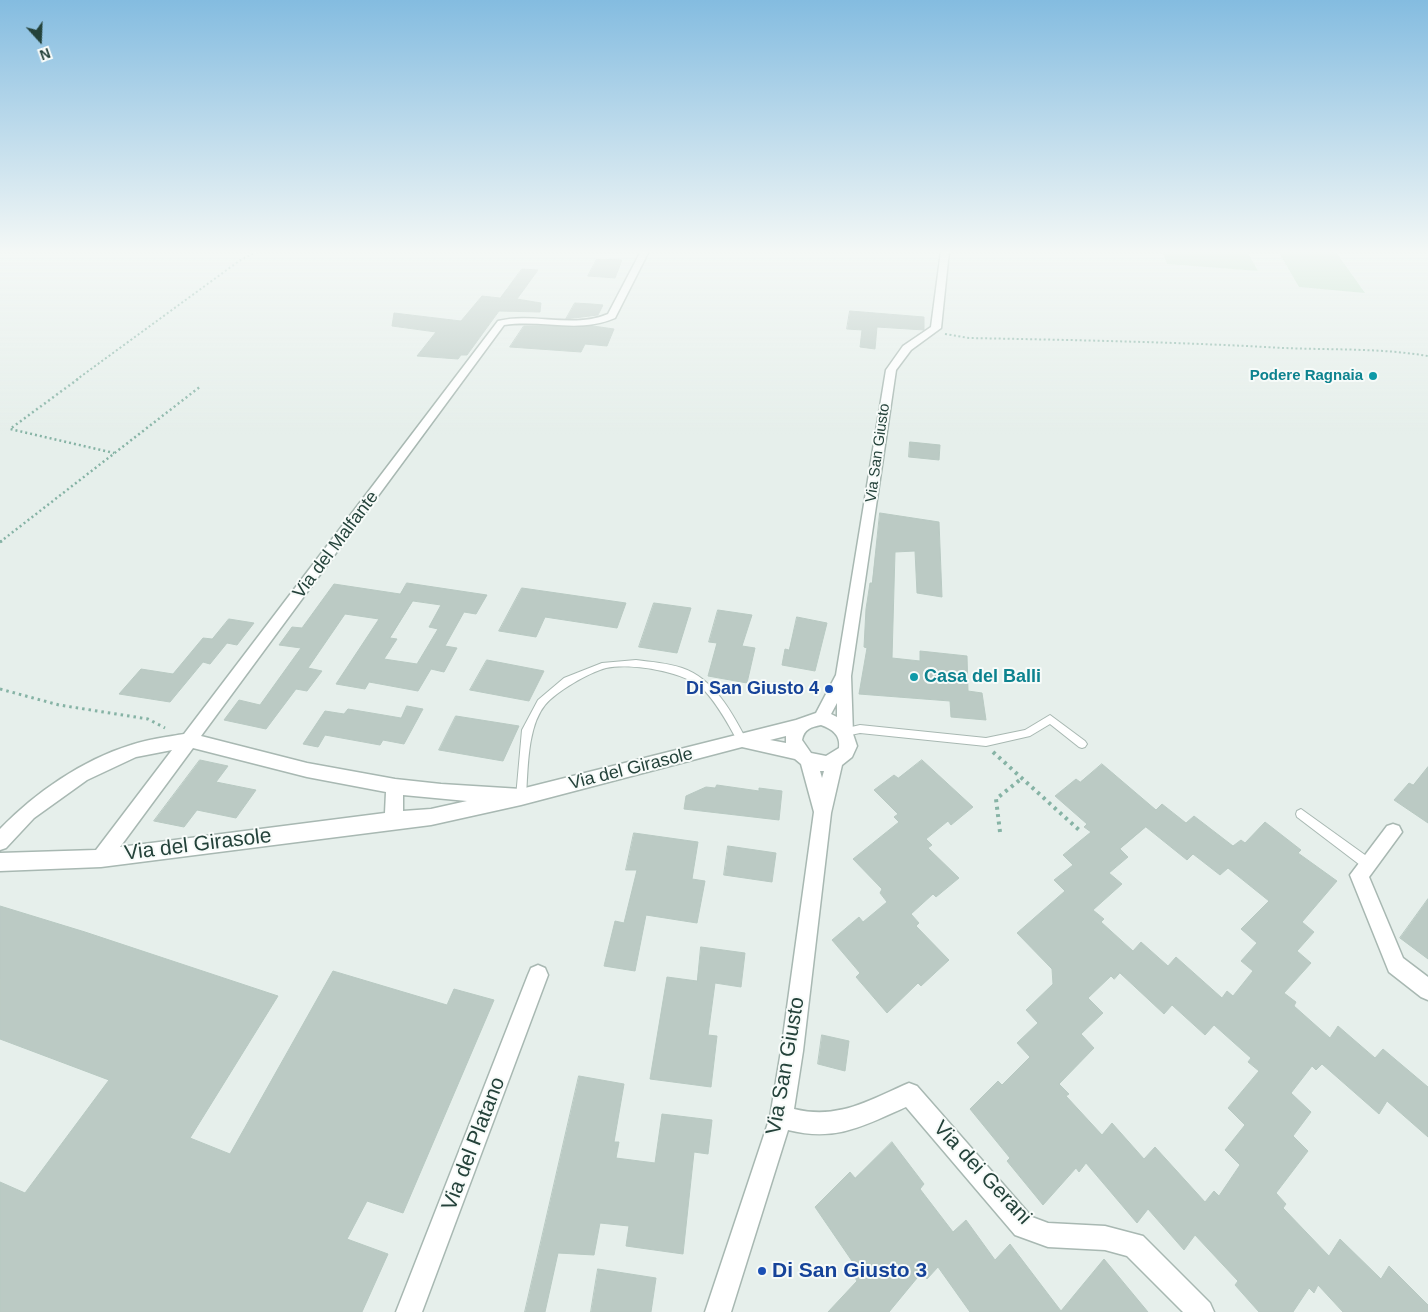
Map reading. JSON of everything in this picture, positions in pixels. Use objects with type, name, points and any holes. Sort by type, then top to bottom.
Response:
[{"type":"street","name":"Via del Malfante","points":[[188,740],[306,586],[501,322],[514,319],[590,323],[604,321],[612,316],[614,312]]},
{"type":"street","points":[[936,328],[938,312]]},
{"type":"street","name":"Via San Giusto","points":[[846,732],[843,676],[891,370],[907,348],[936,328]]},
{"type":"street","name":"Via San Giusto","points":[[821,718],[843,676]]},
{"type":"street","points":[[821,718],[836,723],[846,732],[848,741],[848,749],[842,757],[834,762],[824,764],[803,756],[793,740],[798,726],[808,720],[821,718]]},
{"type":"street","name":"Via del Girasole","points":[[0,862],[101,858],[394,820],[431,817],[521,797],[798,726]]},
{"type":"street","name":"Via del Girasole","points":[[188,740],[307,770],[395,786],[440,792],[521,797]]},
{"type":"street","points":[[0,842],[28,812],[81,775],[133,751],[188,740]]},
{"type":"street","points":[[101,858],[188,740]]},
{"type":"street","name":"Via del Girasole","points":[[742,741],[803,756]]},
{"type":"street","name":"Via San Giusto","points":[[803,756],[822,813]]},
{"type":"street","name":"Via San Giusto","points":[[718,1312],[781,1117],[792,1051],[822,813],[834,762]]},
{"type":"street","points":[[394,820],[395,786]]},
{"type":"street","points":[[1393,832],[1359,876],[1396,965],[1428,990]]},
{"type":"street","name":"Via del Platano","points":[[409,1312],[538,975]]},
{"type":"street","name":"Via dei Gerani","points":[[781,1117],[809,1124],[848,1121],[909,1094],[1024,1226],[1048,1235],[1105,1238],[1134,1245],[1201,1312]]},
{"type":"lane","points":[[521,797],[527,730],[541,703],[567,681],[605,665],[636,663],[680,671],[706,686],[732,721],[742,741]]},
{"type":"lane","points":[[846,732],[860,729],[986,742],[1027,734],[1050,720],[1082,744]]},
{"type":"lane","points":[[1301,814],[1368,864]]},
{"type":"path","points":[[114,453],[10,429],[169,312]]},
{"type":"path","points":[[936,328],[947,335],[969,338],[1149,341],[1356,351],[1392,350],[1428,356]]},
{"type":"path","points":[[0,542],[201,386]]},
{"type":"path","points":[[0,689],[59,705],[148,719],[188,740]]},
{"type":"path","points":[[986,742],[997,758],[1079,830]]},
{"type":"path","points":[[1000,832],[996,799],[1021,779]]},
{"type":"building","points":[[468,312],[498,312],[467,355],[461,355],[458,359],[417,356],[436,332],[392,326],[394,313],[461,321]]},
{"type":"building","points":[[570,312],[599,312],[598,315],[566,319]]},
{"type":"building","points":[[850,312],[924,317],[924,330],[877,327],[875,349],[860,347],[862,330],[847,329]]},
{"type":"building","points":[[524,326],[593,326],[614,329],[607,346],[585,344],[581,352],[510,347]]},
{"type":"building","points":[[910,442],[940,445],[939,460],[909,457]]},
{"type":"building","points":[[880,513],[939,522],[942,597],[917,593],[915,551],[895,552],[892,658],[920,661],[920,651],[967,656],[968,691],[982,693],[986,720],[951,717],[950,701],[859,694],[867,648],[864,647],[866,609],[870,583],[872,583]]},
{"type":"building","points":[[407,583],[487,595],[476,614],[464,612],[445,646],[457,648],[444,672],[431,669],[418,691],[369,682],[365,689],[336,684],[379,619],[345,614],[308,668],[322,671],[307,691],[296,689],[266,729],[224,720],[239,700],[260,705],[301,648],[279,645],[292,627],[302,628],[334,584],[400,594]],"holes":[[[413,601],[441,605],[429,627],[438,629],[417,664],[384,659],[397,639],[390,638]]]},
{"type":"building","points":[[522,588],[626,603],[617,628],[545,617],[536,637],[499,631]]},
{"type":"building","points":[[654,603],[691,608],[677,653],[639,647]]},
{"type":"building","points":[[718,610],[752,615],[742,646],[755,648],[747,683],[708,676],[717,643],[709,642]]},
{"type":"building","points":[[797,617],[827,623],[815,671],[782,665],[785,649],[789,650]]},
{"type":"building","points":[[229,619],[254,623],[237,645],[227,643],[210,664],[203,662],[170,702],[119,694],[141,669],[173,674],[203,638],[212,639]]},
{"type":"building","points":[[487,660],[544,671],[529,701],[470,690]]},
{"type":"building","points":[[407,706],[423,709],[404,744],[383,740],[380,745],[325,735],[318,747],[303,744],[325,711],[344,714],[348,709],[401,718]]},
{"type":"building","points":[[456,716],[519,726],[503,761],[439,750]]},
{"type":"building","points":[[200,760],[228,766],[216,782],[256,790],[236,818],[197,810],[184,827],[154,821]]},
{"type":"building","points":[[922,760],[973,807],[951,825],[948,821],[926,839],[932,845],[928,848],[959,878],[936,897],[933,894],[911,914],[919,923],[916,926],[949,960],[921,986],[918,983],[887,1013],[856,977],[860,973],[832,940],[859,917],[863,922],[887,902],[880,893],[882,889],[853,859],[899,822],[894,817],[898,814],[874,790],[894,775],[898,778]]},
{"type":"building","points":[[1102,764],[1156,810],[1162,804],[1186,823],[1194,816],[1233,846],[1241,840],[1245,843],[1265,822],[1301,850],[1298,853],[1337,881],[1302,922],[1314,932],[1297,951],[1311,963],[1284,993],[1296,1002],[1294,1006],[1330,1038],[1338,1026],[1375,1058],[1383,1049],[1428,1087],[1428,1137],[1387,1101],[1379,1114],[1322,1064],[1316,1070],[1312,1066],[1291,1093],[1311,1112],[1293,1136],[1308,1151],[1276,1193],[1286,1204],[1283,1208],[1329,1256],[1340,1239],[1381,1279],[1389,1266],[1428,1305],[1428,1312],[1343,1312],[1318,1285],[1314,1293],[1309,1288],[1293,1312],[1259,1312],[1235,1285],[1238,1281],[1195,1235],[1184,1250],[1148,1209],[1137,1223],[1086,1163],[1079,1172],[1076,1168],[1043,1205],[1007,1161],[1010,1158],[970,1109],[998,1081],[1002,1085],[1030,1057],[1017,1043],[1038,1023],[1026,1010],[1053,984],[1052,969],[1017,933],[1065,891],[1054,880],[1073,865],[1063,855],[1091,832],[1084,827],[1087,824],[1055,796],[1076,779],[1080,782]],"holes":[[[1146,827],[1187,860],[1193,854],[1220,875],[1228,868],[1269,901],[1241,929],[1257,943],[1241,961],[1253,971],[1233,996],[1227,991],[1222,998],[1176,957],[1168,966],[1141,942],[1133,951],[1101,922],[1104,919],[1093,910],[1122,884],[1109,873],[1128,857],[1120,849]],[[1120,973],[1164,1014],[1172,1005],[1205,1035],[1214,1025],[1251,1058],[1248,1062],[1259,1071],[1228,1108],[1245,1125],[1225,1150],[1240,1165],[1219,1196],[1214,1191],[1205,1202],[1155,1147],[1144,1159],[1112,1123],[1102,1135],[1066,1096],[1069,1094],[1059,1084],[1094,1048],[1081,1034],[1103,1013],[1088,998],[1111,976],[1114,979]]]},
{"type":"building","points":[[1428,767],[1428,823],[1394,800],[1409,783],[1413,785]]},
{"type":"building","points":[[717,785],[759,791],[759,788],[782,791],[779,820],[684,809],[686,796],[706,787],[715,788]]},
{"type":"building","points":[[634,833],[698,842],[692,879],[705,881],[697,923],[646,915],[635,971],[604,966],[615,921],[624,923],[637,870],[626,870]]},
{"type":"building","points":[[728,846],[776,853],[772,882],[724,875]]},
{"type":"building","points":[[1428,899],[1428,959],[1400,938]]},
{"type":"building","points":[[0,906],[278,996],[190,1138],[230,1154],[333,971],[447,1005],[454,989],[494,1000],[403,1213],[367,1201],[347,1239],[388,1254],[362,1312],[0,1312],[0,1182],[25,1193],[109,1080],[0,1039]]},
{"type":"building","points":[[701,947],[745,953],[741,987],[715,983],[708,1035],[717,1036],[711,1087],[650,1079],[667,977],[697,981]]},
{"type":"building","points":[[822,1035],[849,1041],[845,1071],[818,1064]]},
{"type":"building","points":[[579,1076],[624,1084],[614,1142],[619,1142],[616,1158],[655,1163],[662,1114],[712,1120],[708,1154],[694,1152],[683,1254],[626,1246],[629,1226],[600,1223],[594,1255],[558,1253],[545,1312],[525,1312]]},
{"type":"building","points":[[892,1142],[924,1184],[920,1189],[953,1232],[966,1220],[995,1260],[1010,1244],[1061,1311],[1104,1259],[1148,1312],[970,1312],[938,1267],[927,1279],[922,1272],[889,1312],[828,1312],[857,1281],[847,1266],[852,1261],[815,1207],[850,1172],[855,1178]]},
{"type":"building","points":[[598,1269],[656,1278],[651,1312],[591,1312]]},
{"type":"place","name":"Podere Ragnaia","points":[[1373,376]]},
{"type":"place","name":"Casa del Balli","points":[[914,677]]},
{"type":"place","name":"Di San Giusto 4","points":[[829,689]]},
{"type":"place","name":"Di San Giusto 3","points":[[762,1271]]}]
